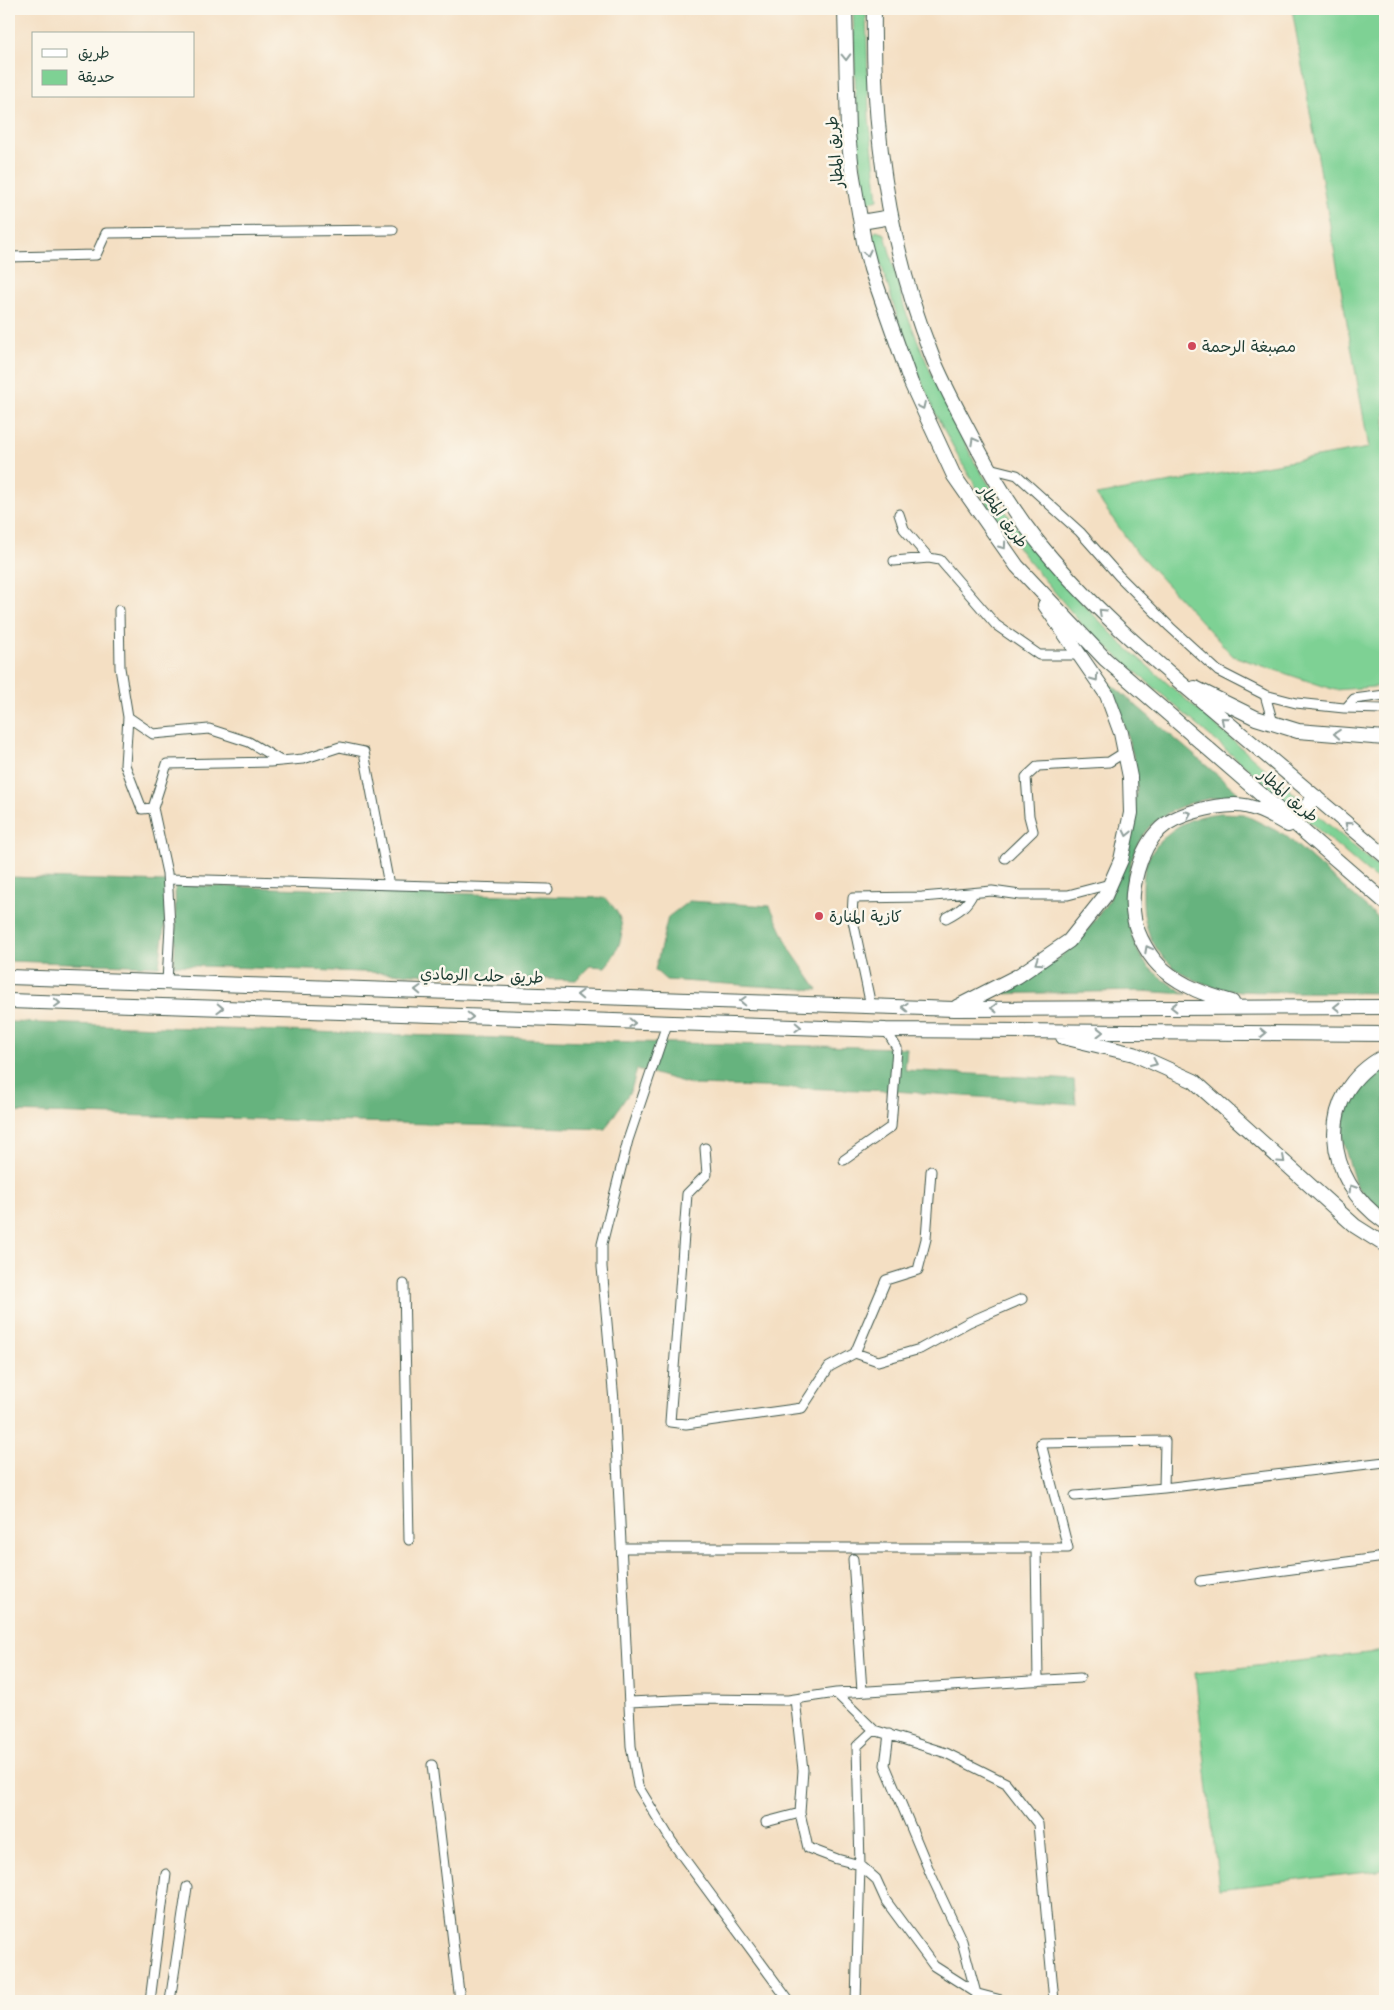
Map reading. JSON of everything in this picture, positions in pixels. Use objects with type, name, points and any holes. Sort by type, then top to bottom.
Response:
[{"type":"highway","name":"طريق المطار","points":[[845,9],[848,133],[860,222],[871,269],[911,383],[954,476],[1018,566],[1105,659],[1385,902]]},
{"type":"highway","name":"طريق المطار","points":[[874,9],[875,83],[880,142],[891,217],[908,287],[932,357],[989,468],[1034,537],[1095,605],[1141,650],[1385,856]]},
{"type":"highway","points":[[860,222],[891,217]]},
{"type":"highway","points":[[954,1009],[1018,976],[1070,941],[1105,896],[1121,860],[1131,813],[1130,777],[1125,752],[1121,733],[1107,695],[1018,566]]},
{"type":"highway","points":[[1176,678],[1256,718],[1298,731],[1385,738]]},
{"type":"highway","points":[[1292,820],[1316,797]]},
{"type":"highway","points":[[1248,1007],[1198,992],[1168,973],[1153,958],[1134,918],[1133,897],[1136,874],[1143,852],[1160,828],[1192,811],[1236,805],[1262,811],[1311,837]]},
{"type":"highway","name":"طريق حلب الرمادي","points":[[9,977],[954,1009],[1385,1007]]},
{"type":"highway","points":[[9,1001],[886,1030],[1385,1034]]},
{"type":"highway","points":[[917,1030],[1051,1034],[1134,1054],[1194,1081],[1355,1226],[1385,1245]]},
{"type":"highway","points":[[1385,1056],[1375,1061],[1350,1086],[1338,1111],[1335,1148],[1347,1180],[1359,1200],[1372,1213],[1385,1222]]},
{"type":"street","points":[[9,257],[96,255],[106,233],[393,230]]},
{"type":"street","points":[[989,468],[1017,475],[1080,532],[1119,576],[1218,671],[1265,695],[1296,703],[1346,708],[1385,709]]},
{"type":"street","points":[[899,514],[904,529],[930,558]]},
{"type":"street","points":[[894,561],[930,558],[940,560],[996,625],[1039,655],[1079,654]]},
{"type":"street","points":[[119,610],[120,668],[128,717],[125,765],[142,809],[153,808]]},
{"type":"street","points":[[1346,708],[1354,698],[1385,694]]},
{"type":"street","points":[[1265,695],[1273,723]]},
{"type":"street","points":[[128,717],[153,734],[209,729],[249,742],[281,761]]},
{"type":"street","points":[[167,982],[170,924],[168,879],[153,808],[167,764],[303,759],[340,747],[364,752],[388,884]]},
{"type":"street","points":[[1005,858],[1032,831],[1026,777],[1038,766],[1109,762],[1125,752]]},
{"type":"street","points":[[168,879],[548,888]]},
{"type":"street","points":[[871,1006],[852,916],[853,898],[992,891],[1020,895],[1068,895],[1110,884]]},
{"type":"street","points":[[946,918],[960,911],[968,903],[973,893]]},
{"type":"street","points":[[673,1024],[628,1140],[602,1244],[602,1267],[614,1401],[631,1746],[638,1786],[672,1842],[789,2001]]},
{"type":"street","points":[[844,1160],[891,1127],[897,1048],[886,1030]]},
{"type":"street","points":[[705,1148],[707,1174],[687,1194],[670,1422],[686,1424],[802,1408],[829,1366],[855,1353],[886,1280],[918,1270],[926,1239],[931,1171]]},
{"type":"street","points":[[404,1284],[409,1540]]},
{"type":"street","points":[[855,1353],[878,1361],[920,1350],[968,1322],[1022,1299]]},
{"type":"street","points":[[622,1548],[1068,1548],[1041,1442],[1165,1441],[1164,1488]]},
{"type":"street","points":[[1075,1496],[1164,1488],[1385,1462]]},
{"type":"street","points":[[1036,1548],[1038,1681]]},
{"type":"street","points":[[1200,1581],[1385,1557]]},
{"type":"street","points":[[853,1560],[862,1691]]},
{"type":"street","points":[[629,1702],[698,1699],[795,1699],[862,1691],[1080,1678]]},
{"type":"street","points":[[836,1693],[874,1730],[946,1753],[1006,1783],[1038,1824],[1054,2001]]},
{"type":"street","points":[[795,1699],[803,1770],[800,1813],[808,1848],[860,1865],[876,1879],[886,1901],[934,1966],[978,1998],[1005,2001]]},
{"type":"street","points":[[856,2001],[860,1865],[857,1746],[874,1730]]},
{"type":"street","points":[[889,1734],[885,1765],[931,1876],[962,1941],[978,1998]]},
{"type":"street","points":[[432,1765],[460,2001]]},
{"type":"street","points":[[766,1822],[800,1813]]},
{"type":"street","points":[[150,2001],[166,1874]]},
{"type":"street","points":[[170,2001],[186,1887]]},
{"type":"green space","points":[[853,9],[866,9],[869,117],[878,200],[866,203],[857,140]]},
{"type":"green space","points":[[1292,9],[1385,9],[1385,686],[1335,690],[1233,656],[1135,550],[1096,495],[1369,448]]},
{"type":"green space","points":[[876,231],[885,234],[905,310],[936,385],[974,461],[1012,521],[1060,580],[1120,642],[1300,799],[1296,807],[1291,806],[1084,627],[1006,534],[967,472],[937,417],[907,348],[872,235]]},
{"type":"green space","points":[[1105,679],[1242,796],[1219,797],[1197,801],[1166,814],[1156,821],[1144,834],[1135,851],[1129,870],[1127,912],[1131,932],[1138,950],[1147,965],[1187,994],[1140,991],[992,994],[1022,981],[1059,958],[1086,932],[1110,899],[1137,789],[1133,755],[1121,716]]},
{"type":"green space","points":[[1310,811],[1314,812],[1385,873],[1385,887],[1306,819]]},
{"type":"green space","points":[[1220,813],[1243,814],[1285,835],[1385,924],[1385,993],[1255,992],[1218,988],[1180,972],[1161,955],[1149,933],[1143,908],[1144,870],[1147,861],[1155,847],[1179,826],[1198,817]]},
{"type":"green space","points":[[9,877],[166,882],[167,908],[159,966],[9,961]]},
{"type":"green space","points":[[175,885],[604,898],[618,914],[622,931],[617,949],[605,967],[590,966],[576,980],[174,965],[176,930]]},
{"type":"green space","points":[[689,901],[770,906],[791,951],[818,990],[666,980],[655,970],[668,917]]},
{"type":"green space","points":[[9,1022],[587,1041],[907,1048],[905,1070],[1074,1080],[1076,1104],[894,1091],[694,1085],[637,1069],[631,1090],[605,1129],[9,1112]]},
{"type":"green space","points":[[1385,1065],[1385,1213],[1356,1186],[1342,1139],[1344,1117],[1349,1105],[1361,1086],[1377,1070]]},
{"type":"green space","points":[[1385,1651],[1385,1870],[1219,1889],[1195,1673]]},
{"type":"place","name":"مصبغة الرحمة","points":[[1192,346]]},
{"type":"place","name":"كازية المنارة","points":[[819,916]]}]
